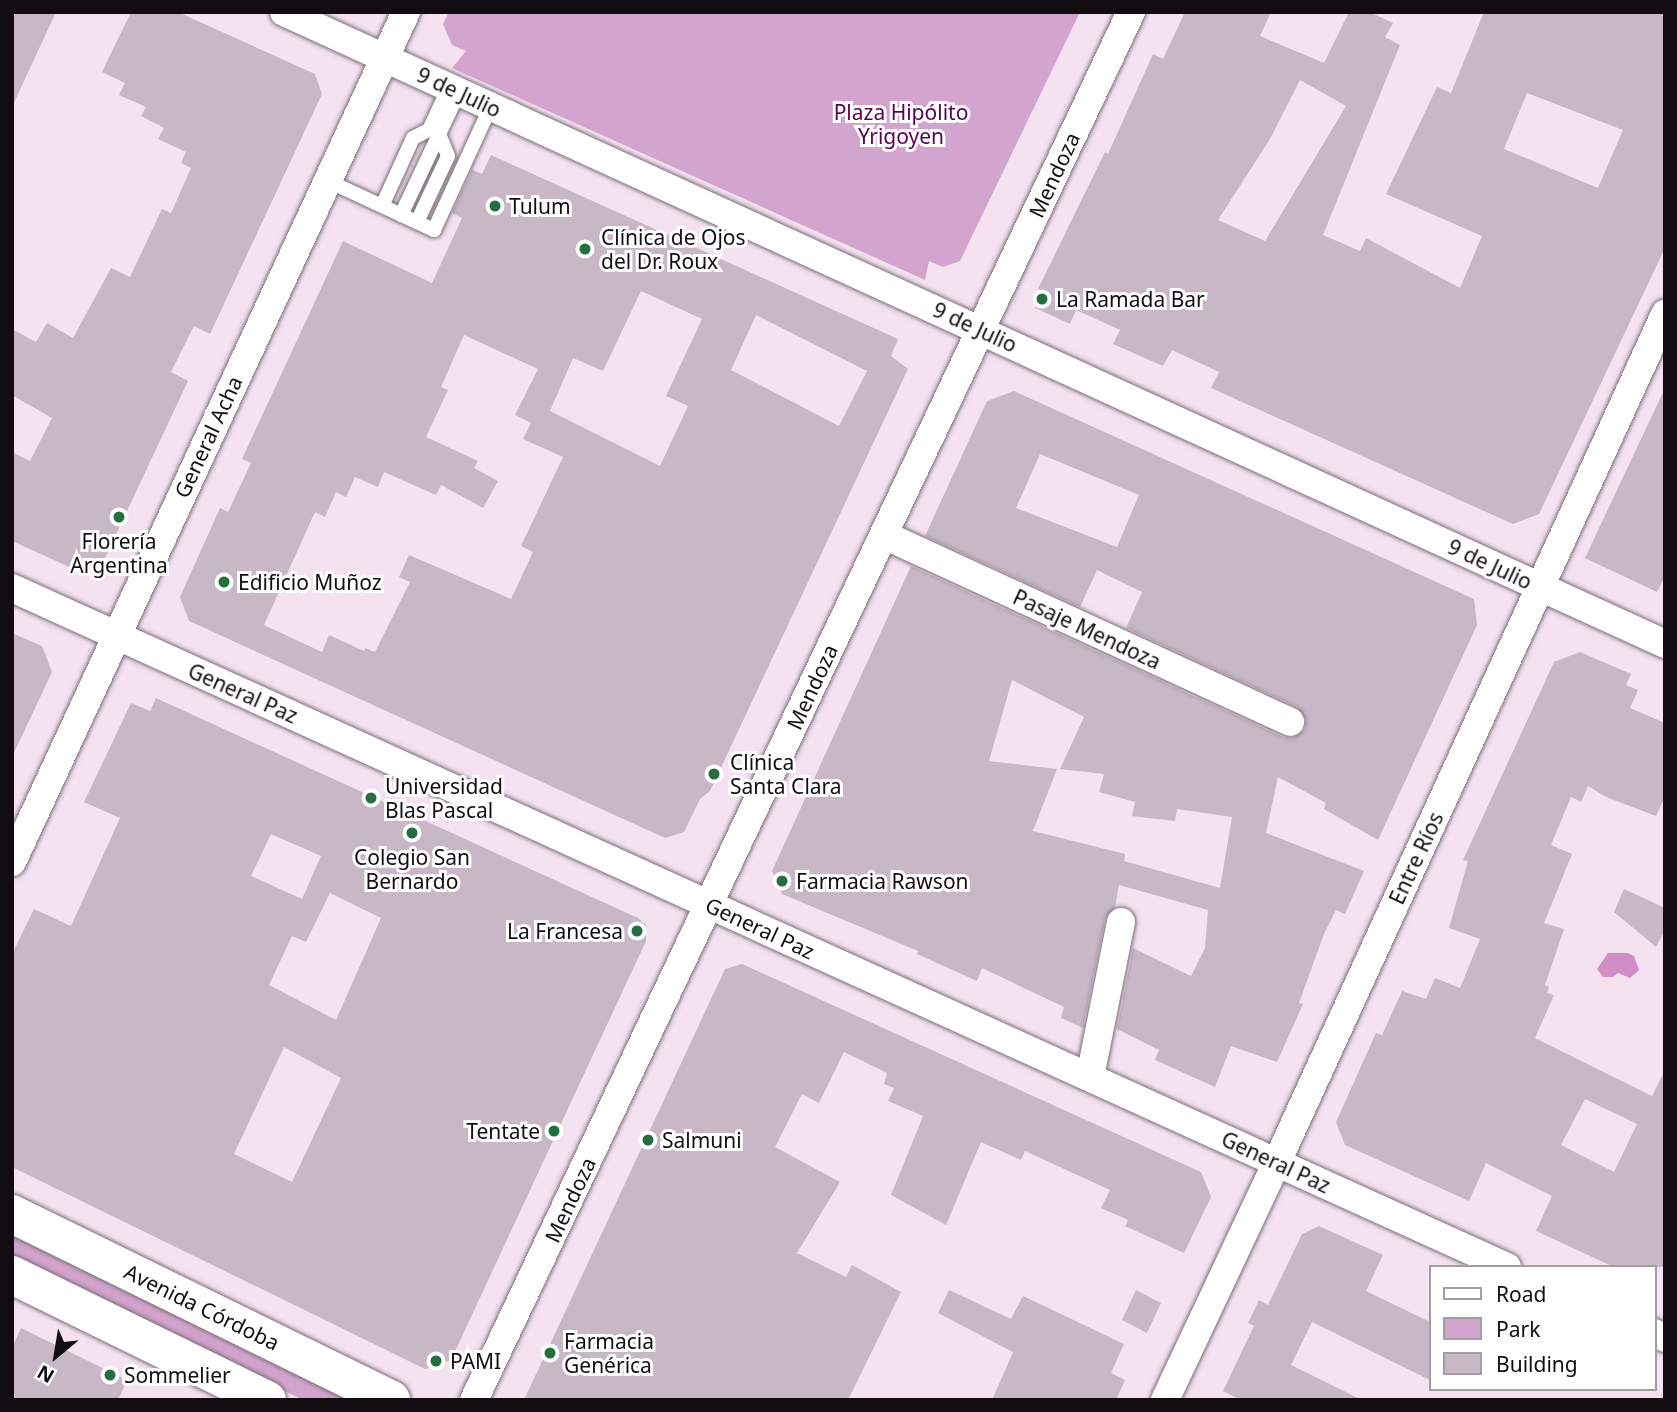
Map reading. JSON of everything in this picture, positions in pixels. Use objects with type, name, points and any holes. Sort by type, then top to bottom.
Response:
[{"type":"main road","name":"Avenida Córdoba","points":[[12,1214],[391,1400]]},
{"type":"main road","points":[[12,1275],[267,1400]]},
{"type":"street","name":"9 de Julio","points":[[284,12],[1665,643]]},
{"type":"street","name":"General Acha","points":[[12,862],[406,12]]},
{"type":"street","name":"Mendoza","points":[[474,1400],[1131,12]]},
{"type":"street","name":"Entre Ríos","points":[[1165,1400],[1277,1162],[1665,314]]},
{"type":"street","name":"Pasaje Mendoza","points":[[884,535],[1290,722]]},
{"type":"street","name":"General Paz","points":[[12,588],[1503,1265]]},
{"type":"street","points":[[1090,1077],[1121,922]]},
{"type":"lane","points":[[401,215],[439,134],[454,89]]},
{"type":"lane","points":[[382,206],[413,138],[429,130],[454,89]]},
{"type":"lane","points":[[328,181],[433,230],[491,106]]},
{"type":"lane","points":[[417,222],[448,156],[439,134]]},
{"type":"green space","name":"Plaza Hipólito Yrigoyen","points":[[449,12],[1080,12],[960,261],[943,267],[929,261],[925,280],[452,68],[466,51],[452,45],[443,24]]},
{"type":"green space","points":[[12,1232],[354,1400],[303,1400],[12,1258]]},
{"type":"shaded area","points":[[1608,953],[1627,953],[1634,956],[1639,970],[1630,978],[1618,973],[1613,977],[1603,977],[1597,969]]},
{"type":"building","points":[[12,12],[56,12],[12,107]]},
{"type":"building","points":[[131,12],[178,12],[315,74],[322,94],[210,334],[194,326],[171,372],[188,381],[104,560],[76,570],[12,541],[12,452],[30,461],[52,418],[12,395],[12,329],[36,342],[47,323],[73,338],[111,268],[130,277],[162,209],[171,213],[191,168],[181,163],[186,152],[158,139],[164,128],[141,116],[146,107],[119,95],[125,83],[102,72]]},
{"type":"building","points":[[1185,12],[1271,12],[1260,36],[1324,63],[1349,12],[1369,12],[1393,23],[1385,37],[1400,45],[1323,235],[1360,251],[1366,238],[1460,288],[1482,236],[1386,194],[1437,87],[1451,93],[1484,12],[1665,12],[1665,248],[1539,514],[1513,524],[1211,388],[1219,372],[1172,350],[1163,366],[1113,344],[1120,330],[1076,310],[1070,324],[1035,308],[1043,291],[1038,289],[1105,152],[1108,154],[1153,54],[1163,59]],"holes":[[[1300,80],[1346,106],[1265,241],[1218,220],[1270,139]],[[1527,93],[1623,130],[1598,188],[1504,149]]]},
{"type":"building","points":[[491,155],[898,339],[891,356],[908,369],[710,791],[700,799],[684,832],[665,838],[189,621],[180,597],[220,508],[228,512],[251,463],[242,459],[343,241],[432,283],[462,218],[452,213],[472,170],[482,174]],"holes":[[[641,291],[702,319],[666,396],[688,406],[660,466],[550,411],[573,358],[603,371]],[[756,315],[867,371],[839,426],[731,370]],[[464,335],[538,369],[515,415],[531,423],[523,439],[563,457],[521,546],[533,552],[511,599],[409,555],[399,577],[410,582],[375,652],[365,648],[364,651],[329,635],[322,652],[264,625],[315,512],[325,517],[336,492],[346,497],[355,477],[378,487],[384,472],[436,495],[441,485],[483,508],[498,481],[474,468],[478,461],[426,437],[448,390],[441,387]]]},
{"type":"building","points":[[1665,388],[1665,576],[1657,592],[1585,558]]},
{"type":"building","points":[[1014,391],[1474,599],[1477,625],[1378,840],[1324,809],[1326,803],[1278,777],[1266,833],[1364,871],[1345,914],[1336,910],[1324,934],[1299,1003],[1303,1004],[1277,1062],[1231,1046],[1215,1087],[1155,1060],[1159,1050],[1117,1029],[1133,948],[1191,976],[1205,948],[1208,910],[1119,885],[1115,907],[1105,919],[1083,1028],[1061,1018],[1064,1007],[982,968],[977,981],[917,954],[918,951],[782,894],[772,871],[911,566],[1283,737],[1292,738],[1305,730],[1306,720],[1297,707],[1126,628],[1142,592],[1097,570],[1080,607],[925,536],[987,401]],"holes":[[[1040,454],[1139,495],[1117,547],[1016,508]],[[1012,680],[1084,717],[1060,769],[1104,774],[1099,792],[1135,802],[1132,816],[1175,821],[1177,809],[1232,817],[1220,888],[1124,861],[1125,854],[1033,831],[1057,769],[989,761]]]},
{"type":"building","points":[[12,633],[42,646],[52,672],[12,757]]},
{"type":"building","points":[[1580,652],[1631,674],[1626,685],[1638,690],[1630,708],[1665,723],[1665,797],[1656,816],[1606,797],[1588,786],[1581,802],[1571,797],[1551,845],[1572,854],[1544,923],[1564,929],[1545,985],[1549,987],[1547,993],[1554,995],[1535,1038],[1652,1096],[1665,1070],[1665,1267],[1610,1265],[1536,1231],[1552,1196],[1486,1163],[1469,1201],[1345,1145],[1336,1122],[1376,1033],[1382,1035],[1402,991],[1426,999],[1435,978],[1460,988],[1480,939],[1449,928],[1468,861],[1463,860],[1554,662]],"holes":[[[1585,1099],[1637,1124],[1614,1172],[1561,1145]]]},
{"type":"building","points":[[156,698],[638,918],[646,925],[646,941],[451,1360],[425,1369],[12,1167],[12,954],[34,909],[71,926],[120,818],[84,802],[131,703],[150,711]],"holes":[[[271,834],[321,856],[302,899],[251,876]],[[330,893],[381,918],[336,1020],[269,985],[292,936],[306,942]],[[284,1047],[341,1078],[292,1182],[234,1154]]]},
{"type":"building","points":[[1624,889],[1665,908],[1665,930],[1656,947],[1614,912]]},
{"type":"building","points":[[742,964],[1201,1172],[1211,1197],[1184,1253],[1125,1226],[1128,1220],[1101,1208],[1110,1190],[1025,1151],[1021,1160],[981,1142],[946,1225],[891,1195],[923,1116],[888,1101],[894,1088],[884,1084],[887,1073],[844,1052],[819,1103],[802,1094],[775,1147],[840,1182],[797,1253],[846,1277],[852,1265],[901,1292],[848,1400],[524,1400],[725,969]]},
{"type":"building","points":[[1319,1226],[1383,1255],[1366,1291],[1428,1321],[1428,1379],[1312,1322],[1291,1365],[1362,1400],[1241,1400],[1223,1391],[1254,1326],[1248,1323],[1259,1300],[1268,1305],[1302,1234]]},
{"type":"building","points":[[949,1290],[1011,1319],[1023,1296],[1124,1344],[1111,1373],[1125,1380],[1116,1400],[992,1400],[1013,1352],[938,1313]]},
{"type":"building","points":[[1136,1290],[1161,1303],[1147,1333],[1122,1320]]},
{"type":"building","points":[[21,1328],[127,1380],[118,1400],[12,1400],[12,1347]]},
{"type":"place","name":"Tulum","points":[[495,206]]},
{"type":"place","name":"Clínica de Ojos del Dr. Roux","points":[[585,249]]},
{"type":"place","name":"La Ramada Bar","points":[[1042,299]]},
{"type":"place","name":"Florería Argentina","points":[[119,517]]},
{"type":"place","name":"Edificio Muñoz","points":[[224,582]]},
{"type":"place","name":"Clínica Santa Clara","points":[[714,774]]},
{"type":"place","name":"Universidad Blas Pascal","points":[[371,798]]},
{"type":"place","name":"Colegio San Bernardo","points":[[412,833]]},
{"type":"place","name":"Farmacia Rawson","points":[[782,881]]},
{"type":"place","name":"La Francesa","points":[[637,931]]},
{"type":"place","name":"Tentate","points":[[554,1131]]},
{"type":"place","name":"Salmuni","points":[[648,1140]]},
{"type":"place","name":"Farmacia Genérica","points":[[550,1353]]},
{"type":"place","name":"PAMI","points":[[436,1361]]},
{"type":"place","name":"Sommelier","points":[[110,1375]]}]
